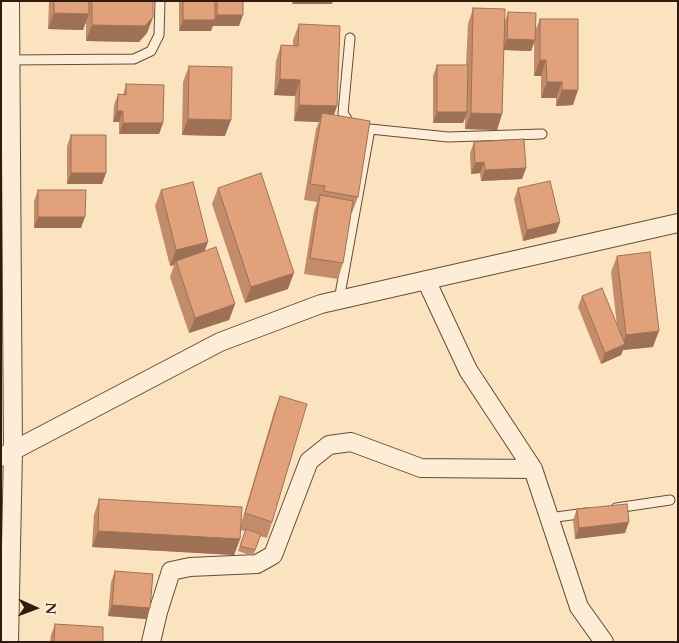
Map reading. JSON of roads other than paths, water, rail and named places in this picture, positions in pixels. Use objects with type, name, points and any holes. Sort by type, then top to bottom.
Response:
[{"type":"street","points":[[9,642],[7,454],[10,1]]},
{"type":"street","points":[[7,454],[220,342],[321,304],[678,223]]},
{"type":"street","points":[[426,280],[468,370],[533,469],[579,607],[604,642]]},
{"type":"street","points":[[152,642],[158,612],[171,571],[190,567],[257,564],[274,555],[309,460],[329,445],[351,442],[422,468],[533,469]]},
{"type":"lane","points":[[10,60],[134,59],[151,51],[159,35],[160,1]]},
{"type":"lane","points":[[350,38],[343,113],[350,124],[370,129],[448,137],[542,134]]},
{"type":"lane","points":[[339,300],[370,129]]},
{"type":"lane","points":[[549,518],[670,500]]}]
